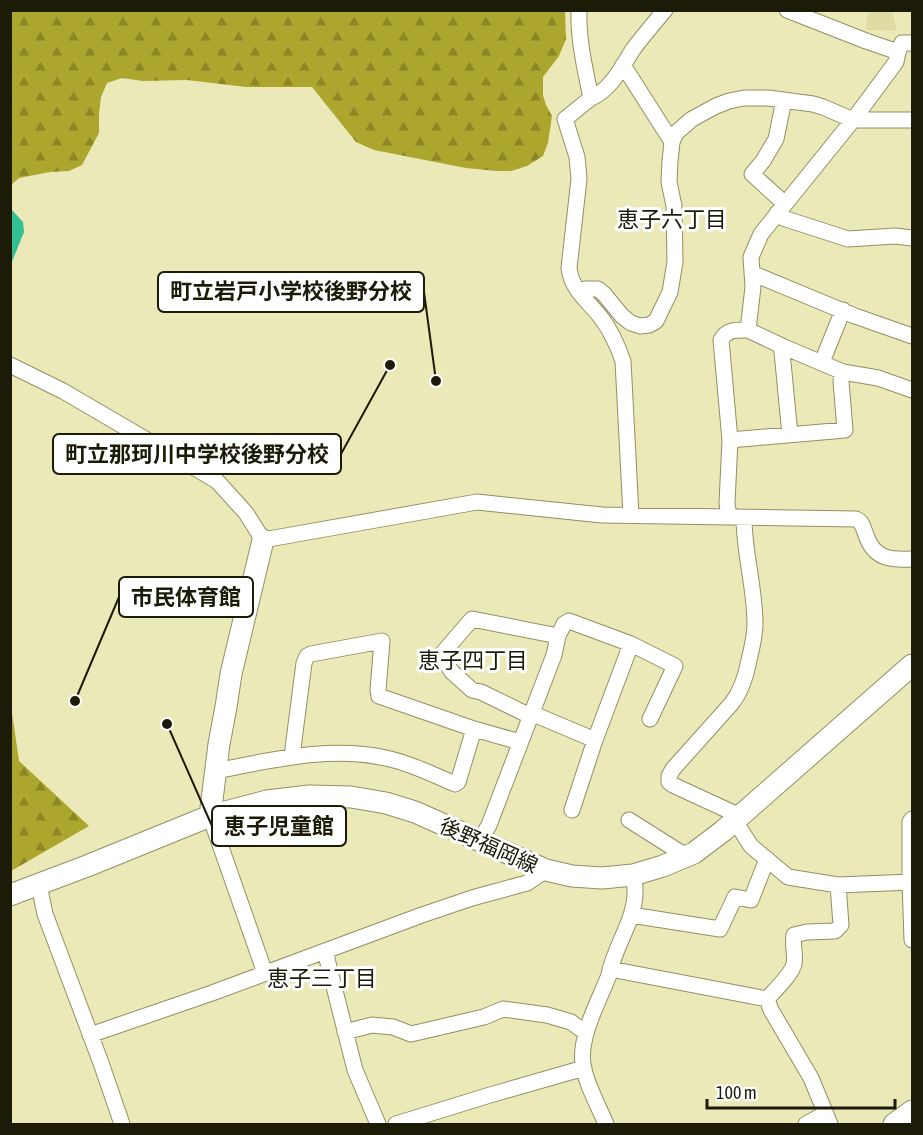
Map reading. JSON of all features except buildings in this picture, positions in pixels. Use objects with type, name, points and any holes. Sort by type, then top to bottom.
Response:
[{"type":"main road","points":[[210,816],[234,657],[263,540]]},
{"type":"main road","name":"後野福岡線","points":[[10,895],[210,816],[267,801],[309,796],[351,797],[386,803],[415,812],[546,870],[572,876],[602,878],[633,875],[694,853],[737,819],[912,664]]},
{"type":"main road","points":[[894,1125],[912,1111]]},
{"type":"street","points":[[579,10],[578,27],[581,50],[591,98]]},
{"type":"street","points":[[631,515],[623,361],[602,320],[571,280],[569,268],[579,179],[577,157],[565,119],[607,88],[635,47],[665,10]]},
{"type":"street","points":[[787,10],[898,52]]},
{"type":"street","points":[[748,330],[753,287],[751,257],[755,244],[780,208],[853,120],[896,62],[902,43],[912,43]]},
{"type":"street","points":[[623,64],[672,142]]},
{"type":"street","points":[[579,291],[598,289],[631,323],[640,326],[656,321],[670,292],[675,262],[674,206],[669,182],[672,142],[676,133],[692,119],[723,103],[744,98],[784,100],[824,107],[853,120],[912,120]]},
{"type":"street","points":[[784,100],[776,139],[752,174],[780,208],[783,218],[848,239],[895,236],[912,238]]},
{"type":"street","points":[[752,275],[843,310],[912,333]]},
{"type":"street","points":[[822,362],[843,310]]},
{"type":"street","points":[[911,882],[838,885],[788,877],[751,846],[737,819],[673,785],[669,782],[669,776],[732,703],[742,686],[755,626],[744,536],[737,517],[728,503],[730,440],[721,340],[724,334],[731,331],[748,330],[843,372],[878,378],[912,390]]},
{"type":"street","points":[[784,347],[782,352],[790,435]]},
{"type":"street","points":[[10,365],[63,391],[217,481],[246,513],[263,540],[477,501],[591,514],[856,519],[861,521],[870,546],[875,552],[889,558],[912,559]]},
{"type":"street","points":[[730,440],[845,430],[841,381],[843,372]]},
{"type":"street","points":[[558,636],[472,619],[441,654],[452,672],[472,690],[595,740]]},
{"type":"street","points":[[480,841],[489,825],[564,624],[569,621],[631,644],[675,666],[650,719]]},
{"type":"street","points":[[292,756],[304,663],[307,656],[382,641],[379,696],[474,729],[520,742]]},
{"type":"street","points":[[572,810],[631,644]]},
{"type":"street","points":[[215,771],[292,756],[328,753],[387,758],[455,784],[458,782],[474,729]]},
{"type":"street","points":[[210,816],[265,973]]},
{"type":"street","points":[[912,819],[910,822],[912,940]]},
{"type":"street","points":[[629,820],[686,856]]},
{"type":"street","points":[[631,915],[720,929],[735,897],[751,900],[767,859]]},
{"type":"street","points":[[90,1035],[212,993],[462,901],[527,883],[546,870]]},
{"type":"street","points":[[606,1125],[584,1068],[584,1038],[631,915],[635,891],[633,875]]},
{"type":"street","points":[[39,885],[45,914],[122,1125]]},
{"type":"street","points":[[767,999],[792,970],[794,935],[835,931],[841,925],[838,885]]},
{"type":"street","points":[[325,951],[355,1070],[378,1125]]},
{"type":"street","points":[[610,969],[767,999]]},
{"type":"street","points":[[767,999],[771,1010],[811,1077],[827,1119],[806,1125]]},
{"type":"street","points":[[345,1032],[372,1025],[393,1027],[411,1034],[475,1019],[503,1009],[547,1015],[571,1022],[586,1033]]},
{"type":"street","points":[[396,1125],[584,1068]]},
{"type":"shaded area","points":[[868,11],[892,11],[897,31],[866,30]]},
{"type":"shaded area","points":[[11,209],[23,222],[24,232],[11,264]]},
{"type":"green space","points":[[11,10],[565,11],[566,39],[559,56],[543,77],[543,95],[552,116],[548,143],[543,156],[527,166],[511,171],[466,168],[374,150],[356,142],[312,87],[246,87],[187,80],[143,81],[122,78],[107,83],[101,97],[99,133],[82,165],[69,171],[19,178],[11,185]]},
{"type":"green space","points":[[11,706],[19,761],[89,826],[11,871]]},
{"type":"place","name":"町立那珂川中学校後野分校","points":[[390,365]]},
{"type":"place","name":"町立岩戸小学校後野分校","points":[[436,381]]},
{"type":"place","name":"市民体育館","points":[[75,701]]},
{"type":"place","name":"恵子児童館","points":[[167,724]]},
{"type":"district","name":"恵子六丁目","points":[[672,219]]},
{"type":"district","name":"恵子四丁目","points":[[473,660]]},
{"type":"district","name":"恵子三丁目","points":[[322,978]]}]
